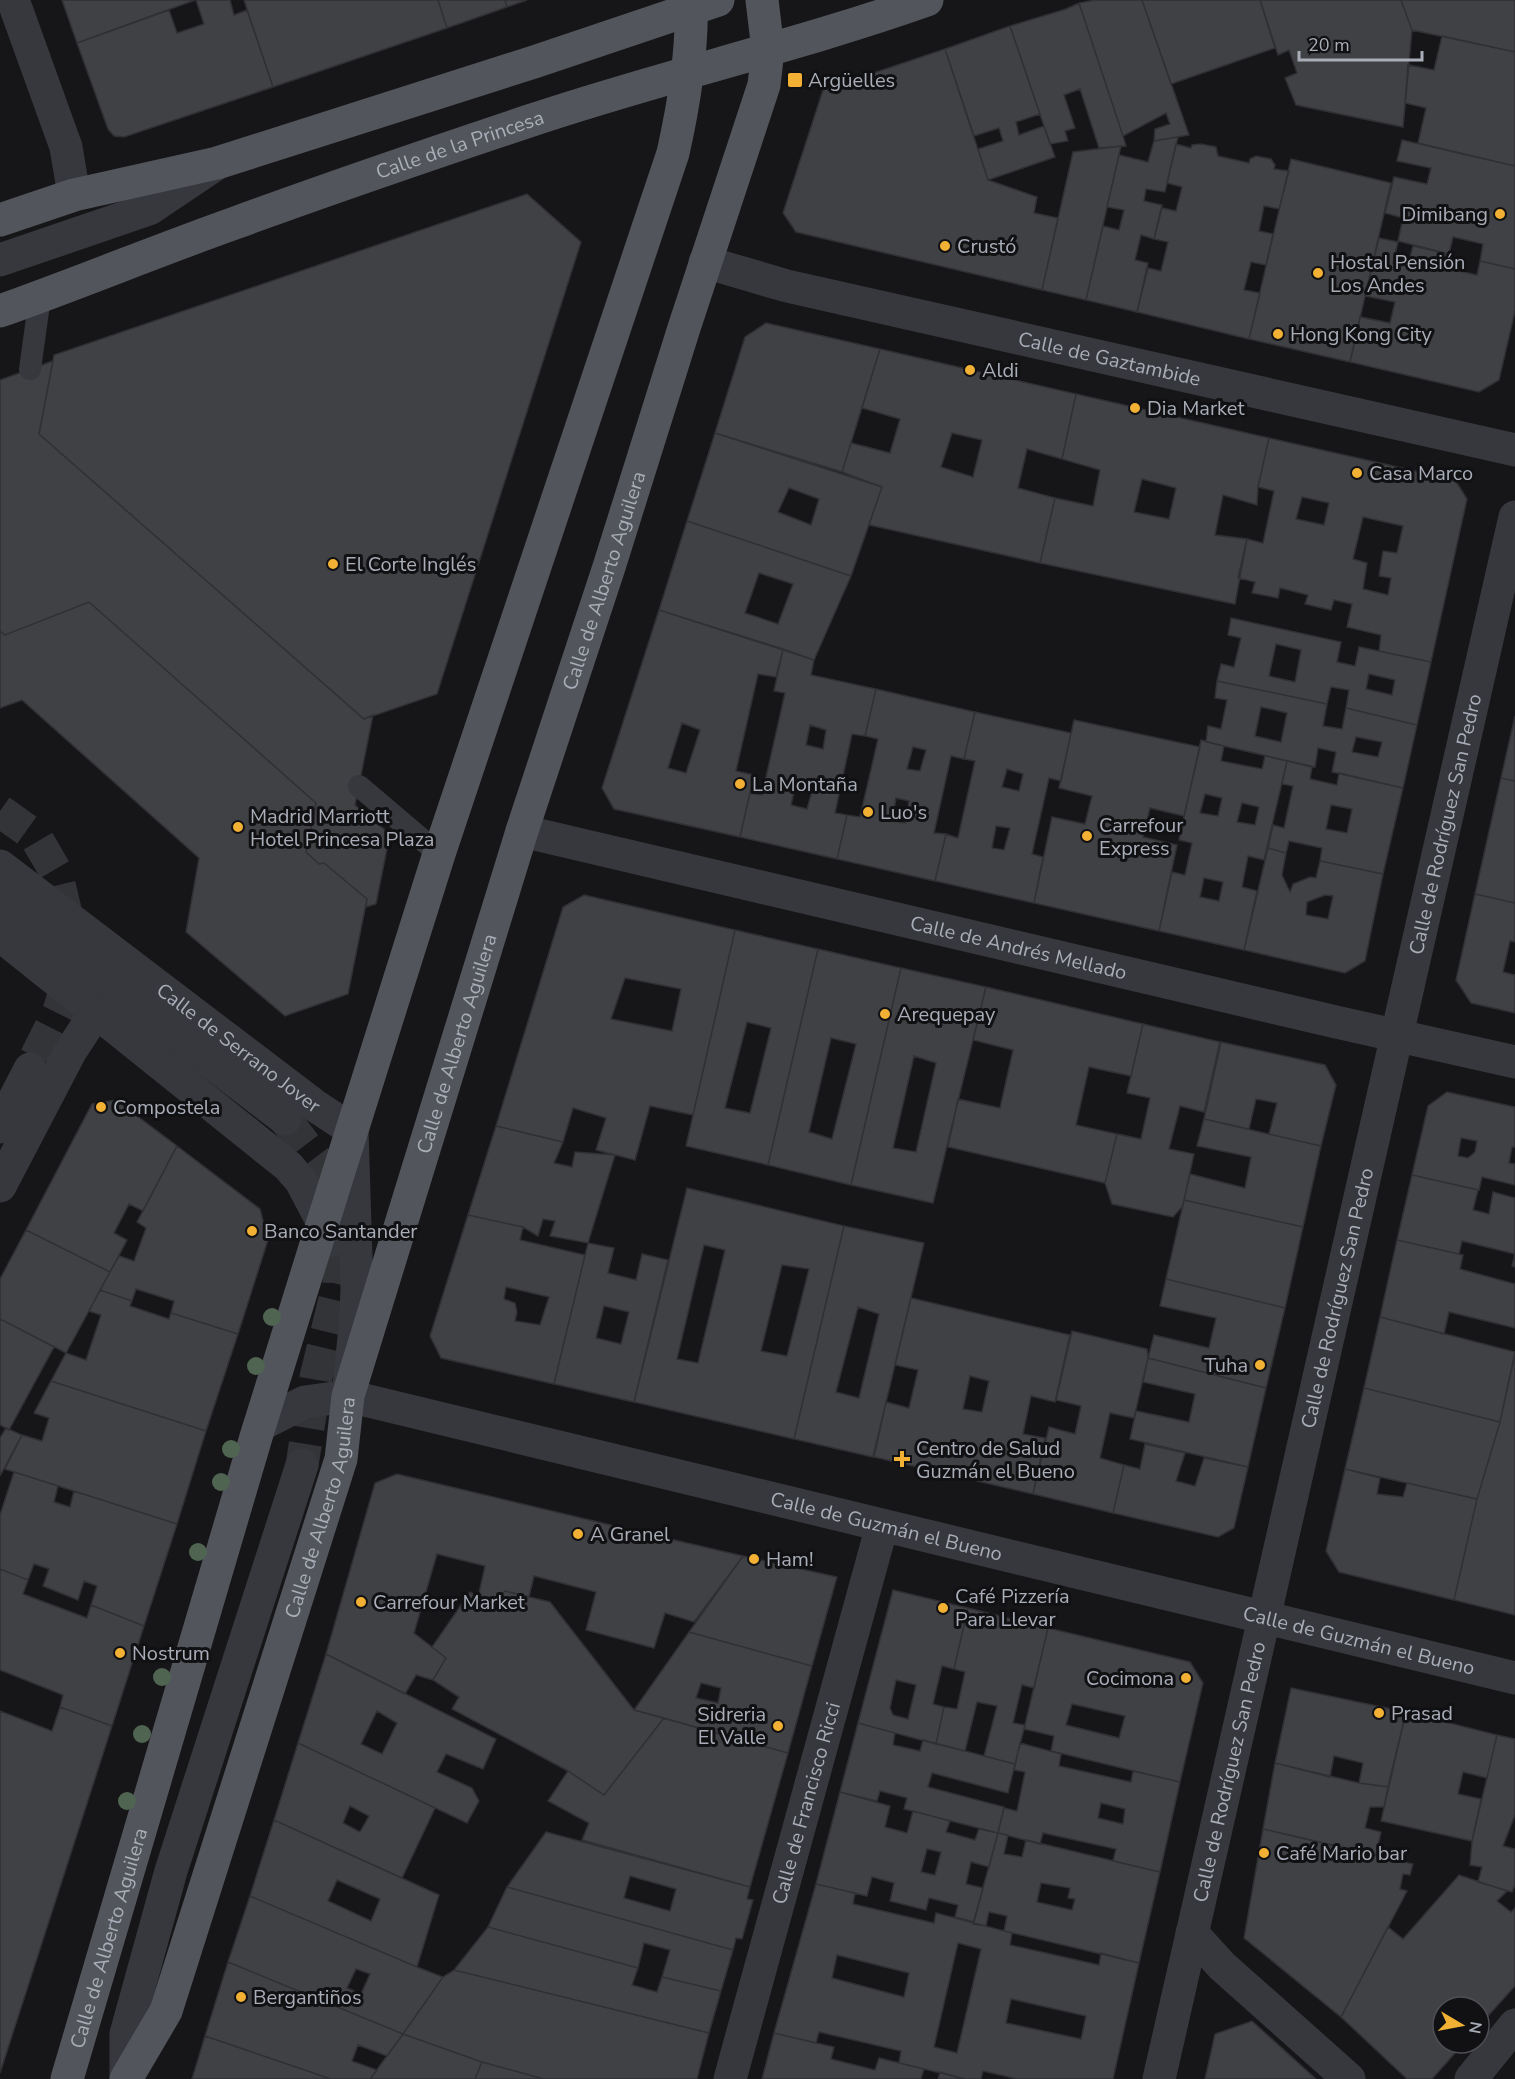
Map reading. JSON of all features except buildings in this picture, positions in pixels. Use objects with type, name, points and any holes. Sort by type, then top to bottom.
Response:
[{"type":"main road","name":"Calle de Alberto Aguilera","points":[[126,2079],[166,2011],[341,1459],[348,1396],[522,831],[764,85],[768,50],[762,0]]},
{"type":"main road","name":"Calle de la Princesa","points":[[0,310],[300,200],[530,120],[884,15],[927,0]]},
{"type":"main road","points":[[0,220],[74,195],[217,163],[534,62],[700,3]]},
{"type":"main road","name":"Calle de Alberto Aguilera","points":[[67,2079],[322,1221],[439,854],[666,174],[682,112],[700,3]]},
{"type":"street","points":[[13,0],[66,147],[74,195]]},
{"type":"street","points":[[0,260],[149,209],[217,163]]},
{"type":"street","name":"Calle de Gaztambide","points":[[705,262],[787,286],[1515,450]]},
{"type":"street","name":"Calle de Rodríguez San Pedro","points":[[1159,2079],[1515,517]]},
{"type":"street","name":"Calle de Andrés Mellado","points":[[522,831],[1515,1062]]},
{"type":"street","name":"Calle de Serrano Jover","points":[[0,866],[314,1105],[352,1130]]},
{"type":"street","name":"Calle de Serrano Jover","points":[[0,901],[285,1119]]},
{"type":"street","points":[[0,935],[288,1166],[301,1181],[357,1290]]},
{"type":"street","points":[[0,1186],[70,1052],[96,1012]]},
{"type":"street","points":[[0,1127],[30,1069]]},
{"type":"street","points":[[348,1396],[356,1328],[357,1290],[352,1130]]},
{"type":"street","name":"Calle de Guzmán el Bueno","points":[[260,1425],[304,1402],[348,1396],[1515,1678]]},
{"type":"street","name":"Calle de Alberto Aguilera","points":[[126,2079],[126,2034],[171,1871],[302,1465]]},
{"type":"street","name":"Calle de Francisco Ricci","points":[[730,2079],[882,1526]]},
{"type":"street","points":[[1192,1933],[1222,1966],[1349,2079]]},
{"type":"street","points":[[1471,2079],[1515,2025]]},
{"type":"lane","points":[[30,369],[40,297]]},
{"type":"lane","points":[[359,786],[439,854]]},
{"type":"tunnel","points":[[0,811],[35,836],[56,872],[70,930],[65,991],[59,1011],[30,1069]]},
{"type":"tunnel","points":[[285,1119],[317,1161],[340,1230],[339,1283],[316,1377],[302,1465]]},
{"type":"place","name":"Argüelles","points":[[795,80]]},
{"type":"place","name":"Dimibang","points":[[1500,214]]},
{"type":"place","name":"Crustó","points":[[945,246]]},
{"type":"place","name":"Hostal Pensión Los Andes","points":[[1318,273]]},
{"type":"place","name":"Hong Kong City","points":[[1278,334]]},
{"type":"place","name":"Aldi","points":[[970,370]]},
{"type":"place","name":"Dia Market","points":[[1135,408]]},
{"type":"place","name":"Casa Marco","points":[[1357,473]]},
{"type":"place","name":"El Corte Inglés","points":[[333,564]]},
{"type":"place","name":"La Montaña","points":[[740,784]]},
{"type":"place","name":"Luo's","points":[[868,812]]},
{"type":"place","name":"Madrid Marriott Hotel Princesa Plaza","points":[[238,827]]},
{"type":"place","name":"Carrefour Express","points":[[1087,836]]},
{"type":"place","name":"Arequepay","points":[[885,1014]]},
{"type":"place","name":"Compostela","points":[[101,1107]]},
{"type":"place","name":"Banco Santander","points":[[252,1231]]},
{"type":"place","name":"Tuha","points":[[1260,1365]]},
{"type":"place","name":"Centro de Salud Guzmán el Bueno","points":[[902,1459]]},
{"type":"place","name":"A Granel","points":[[578,1534]]},
{"type":"place","name":"Ham!","points":[[754,1559]]},
{"type":"place","name":"Carrefour Market","points":[[361,1602]]},
{"type":"place","name":"Café Pizzería Para Llevar","points":[[943,1608]]},
{"type":"place","name":"Nostrum","points":[[120,1653]]},
{"type":"place","name":"Cocimona","points":[[1186,1678]]},
{"type":"place","name":"Prasad","points":[[1379,1713]]},
{"type":"place","name":"Sidreria El Valle","points":[[778,1726]]},
{"type":"place","name":"Café Mario bar","points":[[1264,1853]]},
{"type":"place","name":"Bergantiños","points":[[241,1997]]}]
